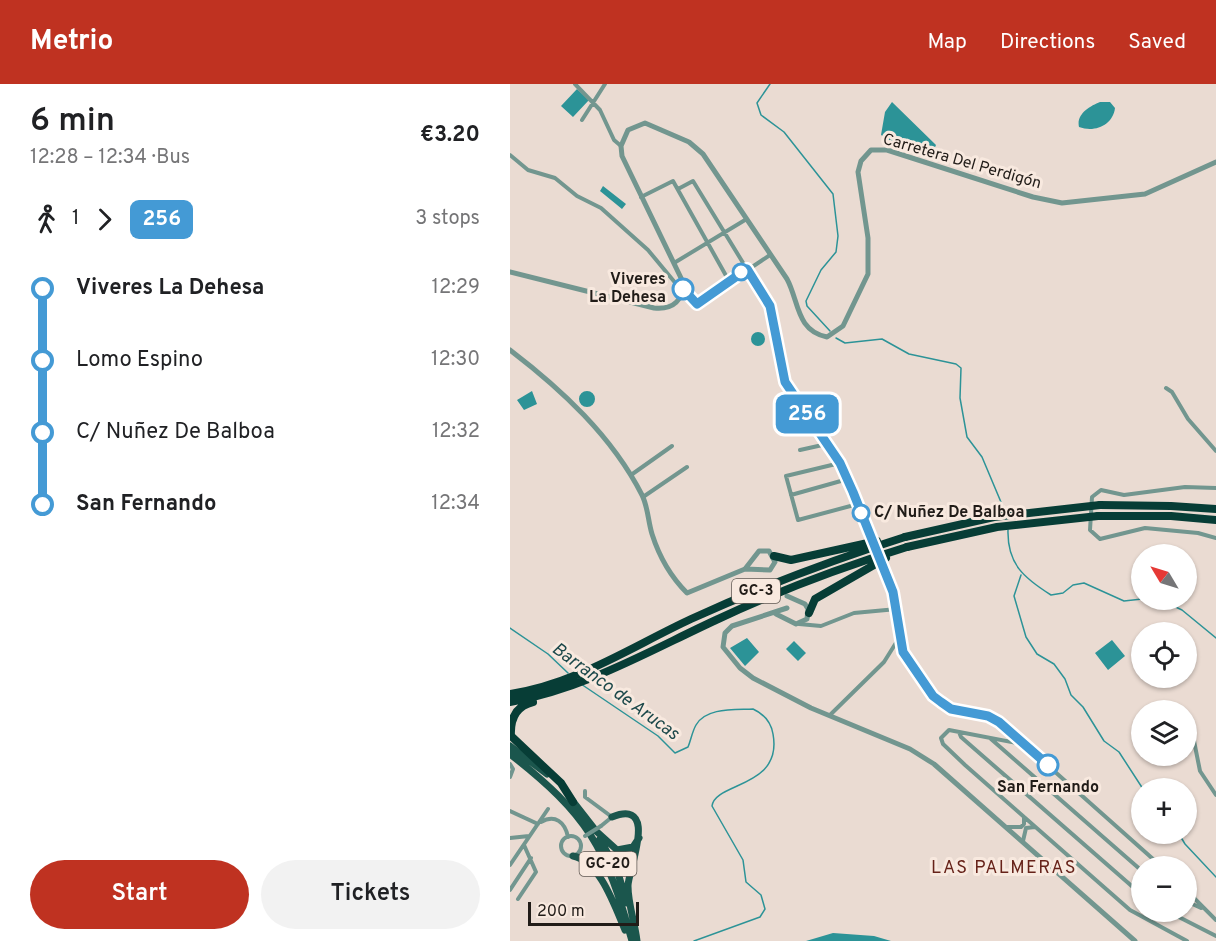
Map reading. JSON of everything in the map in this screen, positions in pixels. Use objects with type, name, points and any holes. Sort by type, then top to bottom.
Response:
[{"type":"highway","name":"GC-3","points":[[510,694],[535,696],[683,623],[763,588],[905,535],[994,517],[1100,505],[1216,509]]},
{"type":"highway","name":"GC-3","points":[[510,702],[574,686],[753,603],[841,568],[931,541],[1018,524],[1098,516],[1171,516],[1216,520]]},
{"type":"highway","points":[[774,556],[781,559],[802,558],[905,535]]},
{"type":"highway","points":[[808,614],[815,599],[878,561],[909,548]]},
{"type":"highway","points":[[535,696],[518,710],[511,726],[511,736],[561,783],[573,802]]},
{"type":"main road","name":"GC-20","points":[[510,746],[559,785],[598,828],[618,873],[637,941]]},
{"type":"main road","name":"GC-20","points":[[510,754],[562,798],[592,835],[613,876],[630,941]]},
{"type":"main road","points":[[612,814],[633,819],[639,838],[628,888],[637,941]]},
{"type":"main road","points":[[598,828],[617,850],[633,847],[639,838]]},
{"type":"main road","points":[[573,856],[584,860],[598,875],[630,941]]},
{"type":"street","points":[[510,272],[654,308],[669,308],[676,304],[683,290],[673,264],[625,165],[621,146],[614,140],[606,119],[575,84]]},
{"type":"street","points":[[582,120],[605,84]]},
{"type":"street","name":"Carretera Del Perdigón","points":[[621,146],[628,130],[634,125],[645,123],[689,142],[703,154],[792,288],[800,318],[820,336],[827,337],[843,326],[868,274],[868,238],[858,184],[861,161],[871,150],[887,150],[1033,197],[1062,202],[1145,194],[1216,162]]},
{"type":"street","points":[[510,155],[528,170],[555,178],[576,196],[601,207],[648,250],[697,304],[770,255]]},
{"type":"street","points":[[640,197],[673,181],[729,281]]},
{"type":"street","points":[[678,189],[693,181],[770,306],[785,382],[840,463],[869,534]]},
{"type":"street","points":[[673,264],[745,220]]},
{"type":"street","points":[[510,350],[554,384],[616,453],[643,497],[652,534],[662,559],[684,590],[690,594],[745,569],[756,554],[762,550],[769,551],[774,556],[772,572],[745,569]]},
{"type":"street","points":[[1166,388],[1172,392],[1188,419],[1216,451]]},
{"type":"street","points":[[800,450],[828,444]]},
{"type":"street","points":[[631,475],[672,446]]},
{"type":"street","points":[[840,463],[786,476],[798,520],[858,504]]},
{"type":"street","points":[[643,497],[687,467]]},
{"type":"street","points":[[791,495],[848,479]]},
{"type":"street","points":[[1216,488],[1185,487],[1124,495],[1101,490],[1092,497],[1090,530],[1100,539],[1145,528],[1198,533],[1216,538]]},
{"type":"street","points":[[753,560],[758,570]]},
{"type":"street","points":[[882,564],[897,609],[903,652],[933,696],[951,709],[988,716],[1025,745],[1150,856]]},
{"type":"street","points":[[788,618],[787,596],[795,602],[805,604],[816,626]]},
{"type":"street","points":[[888,609],[895,601]]},
{"type":"street","points":[[788,607],[774,614],[732,626],[725,633],[723,647],[740,668],[753,678],[920,755],[1086,896],[1129,941]]},
{"type":"street","points":[[888,609],[897,617]]},
{"type":"street","points":[[774,614],[788,618],[792,623],[816,626],[854,613],[897,609]]},
{"type":"street","points":[[799,624],[808,614]]},
{"type":"street","points":[[830,715],[884,662],[900,637]]},
{"type":"street","points":[[1025,745],[949,730],[941,738],[943,744],[1130,910],[1187,941]]},
{"type":"street","points":[[959,732],[961,737],[1131,885]]},
{"type":"street","points":[[989,737],[1131,861]]},
{"type":"street","points":[[1197,756],[1200,771],[1216,795]]},
{"type":"street","points":[[510,764],[513,769],[510,777]]},
{"type":"street","points":[[568,837],[579,840],[598,828],[612,814],[591,803],[585,797],[585,791]]},
{"type":"street","points":[[539,823],[540,818],[548,809]]},
{"type":"street","points":[[510,811],[539,823]]},
{"type":"street","points":[[1006,827],[1021,827],[1024,824],[1024,816]]},
{"type":"street","points":[[510,865],[526,839],[539,823],[548,818],[559,820],[565,827],[568,837]]},
{"type":"street","points":[[1023,841],[1026,828],[1036,827]]},
{"type":"street","points":[[568,837],[563,841],[561,847],[567,855],[573,856],[580,850],[579,840]]},
{"type":"street","points":[[510,838],[526,839]]},
{"type":"street","points":[[518,899],[536,872],[526,839]]},
{"type":"street","points":[[510,890],[531,858]]},
{"type":"street","points":[[1197,902],[1216,920]]},
{"type":"street","points":[[1197,906],[1204,909]]},
{"type":"street","points":[[1189,922],[1216,936]]},
{"type":"street","points":[[1124,934],[1135,941]]},
{"type":"water","points":[[577,89],[589,100],[573,117],[561,106]]},
{"type":"water","points":[[892,102],[936,145],[930,159],[902,148],[881,135],[885,112]]},
{"type":"water","points":[[1100,102],[1110,102],[1115,108],[1111,119],[1097,128],[1079,127],[1082,114]]},
{"type":"water","points":[[603,186],[626,204],[622,209],[600,191]]},
{"type":"water","points":[[755,332],[761,332],[765,339],[761,346],[755,346],[751,342],[751,336]]},
{"type":"water","points":[[532,391],[537,404],[524,410],[517,400]]},
{"type":"water","points":[[587,391],[595,399],[587,407],[579,399]]},
{"type":"water","points":[[747,638],[759,652],[745,666],[730,648]]},
{"type":"water","points":[[1112,640],[1125,656],[1108,670],[1095,653]]},
{"type":"water","points":[[794,641],[806,653],[798,661],[786,649]]},
{"type":"water","points":[[833,933],[874,936],[891,941],[806,941]]},
{"type":"waterway","points":[[770,84],[757,103],[761,115],[784,132],[833,194],[838,236],[836,252],[821,270],[806,301],[807,306],[830,331]]},
{"type":"waterway","points":[[836,338],[845,343],[882,339],[909,354],[956,364],[961,368],[960,398],[967,437],[982,457],[1006,514]]},
{"type":"waterway","points":[[1008,530],[1010,552],[1019,569],[1051,595],[1063,593],[1073,585],[1084,583],[1124,601],[1131,600]]},
{"type":"waterway","points":[[1021,575],[1014,596],[1026,637],[1037,654],[1054,664],[1065,679],[1071,695],[1083,707],[1104,741],[1119,752],[1136,778]]},
{"type":"waterway","points":[[1182,610],[1216,638]]},
{"type":"waterway","name":"Barranco de Arucas","points":[[510,628],[548,654],[568,673]]},
{"type":"waterway","name":"Barranco de Arucas","points":[[581,684],[658,736],[675,753],[688,747],[696,725],[701,719],[714,712],[753,709],[764,716],[771,726],[773,752],[768,765],[759,774],[724,792],[716,798],[712,806],[743,860],[746,882],[761,895],[765,909],[760,917],[694,941]]},
{"type":"waterway","points":[[1185,844],[1216,877]]},
{"type":"bus line","name":"256","points":[[683,289],[688,291],[694,303],[697,304],[747,269],[770,306],[785,382],[840,463],[848,479],[893,592],[903,652],[933,696],[951,709],[988,716],[999,722],[1048,765]]},
{"type":"place","name":"Viveres La Dehesa","points":[[683,289]]},
{"type":"place","name":"C/ Nuñez De Balboa","points":[[861,513]]},
{"type":"place","name":"San Fernando","points":[[1048,765]]},
{"type":"district","name":"LAS PALMERAS","points":[[1004,868]]}]
